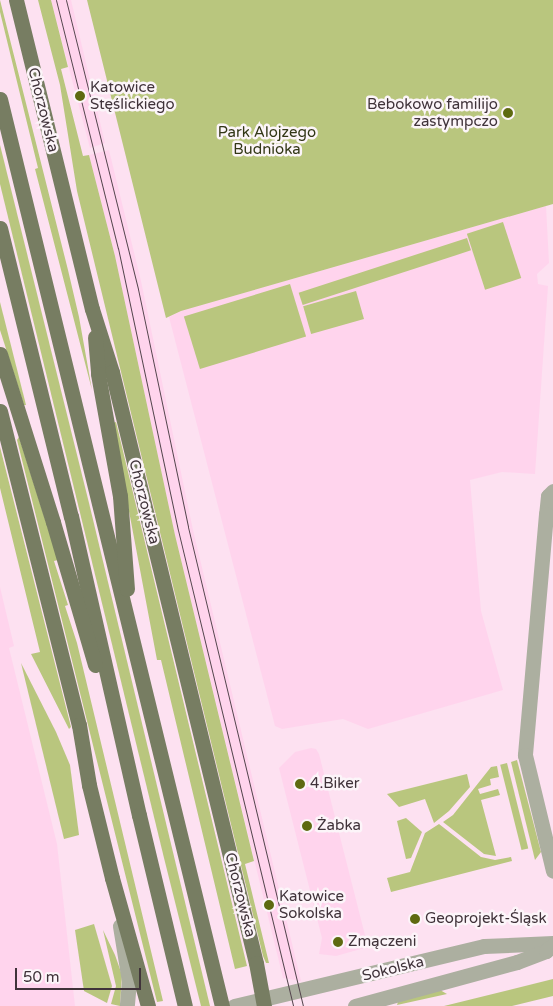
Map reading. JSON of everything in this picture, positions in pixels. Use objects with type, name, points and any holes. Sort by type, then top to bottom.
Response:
[{"type":"main road","name":"Chorzowska","points":[[16,0],[93,312],[115,381],[264,1003]]},
{"type":"main road","points":[[0,99],[222,1006]]},
{"type":"main road","points":[[0,228],[71,516],[185,1006]]},
{"type":"main road","points":[[93,312],[98,374],[120,496],[131,636]]},
{"type":"main road","points":[[0,354],[53,522],[138,810]]},
{"type":"main road","points":[[0,411],[78,725],[89,785],[114,885],[148,1006]]},
{"type":"street","points":[[553,490],[548,496],[546,514],[525,755],[553,871]]},
{"type":"street","points":[[114,885],[129,981],[127,1006]]},
{"type":"street","name":"Sokolska","points":[[241,1004],[264,1003],[484,946],[553,944]]},
{"type":"street","name":"Sokolska","points":[[355,1006],[388,1001],[517,962],[546,951],[553,944]]},
{"type":"shaded area","points":[[51,0],[71,0],[105,143],[90,148]]},
{"type":"shaded area","points":[[109,150],[141,281],[193,530],[301,981],[283,978],[175,535],[115,256],[89,155]]},
{"type":"shaded area","points":[[546,206],[549,263],[537,274],[538,284],[548,286],[535,474],[502,472],[470,480],[481,611],[503,690],[368,729],[343,719],[282,729],[275,726],[169,317],[181,311]]},
{"type":"shaded area","points":[[0,587],[14,646],[9,648],[57,844],[75,1006],[0,1006]]},
{"type":"shaded area","points":[[311,748],[316,749],[319,754],[368,947],[336,956],[319,954],[322,938],[279,768],[295,752]]},
{"type":"green space","points":[[0,0],[68,270],[79,317],[92,390],[35,169],[38,168],[0,12]]},
{"type":"green space","points":[[38,0],[51,0],[68,67],[61,69],[83,156],[89,155],[115,256],[175,535],[254,861],[245,864],[269,963],[266,963],[263,956],[77,191],[60,85]]},
{"type":"green space","name":"Park Alojzego Budnioka","points":[[87,0],[553,0],[553,204],[181,311],[166,318]]},
{"type":"green space","points":[[0,145],[89,503],[210,1006],[201,1006],[164,858],[0,184]]},
{"type":"green space","points":[[503,222],[521,278],[485,290],[467,234]]},
{"type":"green space","points":[[467,238],[471,250],[303,305],[299,293]]},
{"type":"green space","points":[[290,284],[306,337],[200,369],[184,316]]},
{"type":"green space","points":[[356,291],[364,319],[311,334],[303,306]]},
{"type":"green space","points":[[0,302],[26,405],[24,405],[0,330]]},
{"type":"green space","points":[[116,422],[247,966],[235,969],[161,660],[157,660],[119,458],[113,423]]},
{"type":"green space","points":[[19,437],[58,560],[54,561],[68,605],[65,606],[77,643],[163,1001],[157,1002],[17,440]]},
{"type":"green space","points":[[0,447],[71,727],[69,729],[31,654],[40,652],[0,488]]},
{"type":"green space","points":[[21,663],[56,732],[70,765],[79,835],[64,839]]},
{"type":"green space","points":[[517,760],[541,852],[535,860],[511,762]]},
{"type":"green space","points":[[507,763],[528,848],[521,850],[500,765]]},
{"type":"green space","points":[[497,766],[499,777],[490,779],[491,785],[478,789],[480,794],[498,789],[500,795],[481,800],[496,856],[484,854],[443,822],[453,815],[491,767]]},
{"type":"green space","points":[[467,774],[470,787],[449,811],[434,823],[425,799],[399,807],[387,794]]},
{"type":"green space","points":[[406,818],[422,832],[411,858],[406,859],[397,821]]},
{"type":"green space","points":[[439,824],[481,857],[495,860],[511,857],[512,861],[391,892],[387,878],[410,872],[425,833]]},
{"type":"green space","points":[[94,924],[112,986],[107,1003],[84,991],[75,930]]},
{"type":"green space","points":[[103,930],[122,975],[120,1006],[111,1004],[116,986]]},
{"type":"green space","points":[[553,979],[553,996],[512,1006],[444,1006]]},
{"type":"green space","points":[[440,990],[447,994],[397,1005],[398,1002]]},
{"type":"tram line","points":[[56,0],[118,248],[178,530],[293,1006]]},
{"type":"tram line","points":[[66,0],[138,289],[188,527],[303,1006]]},
{"type":"place","name":"Katowice Stęślickiego","points":[[80,96]]},
{"type":"place","name":"Bebokowo familijo zastympczo","points":[[508,113]]},
{"type":"place","name":"4.Biker","points":[[300,784]]},
{"type":"place","name":"Żabka","points":[[307,826]]},
{"type":"place","name":"Katowice Sokolska","points":[[269,905]]},
{"type":"place","name":"Geoprojekt-Śląsk","points":[[415,919]]},
{"type":"place","name":"Zmączeni","points":[[338,942]]}]
